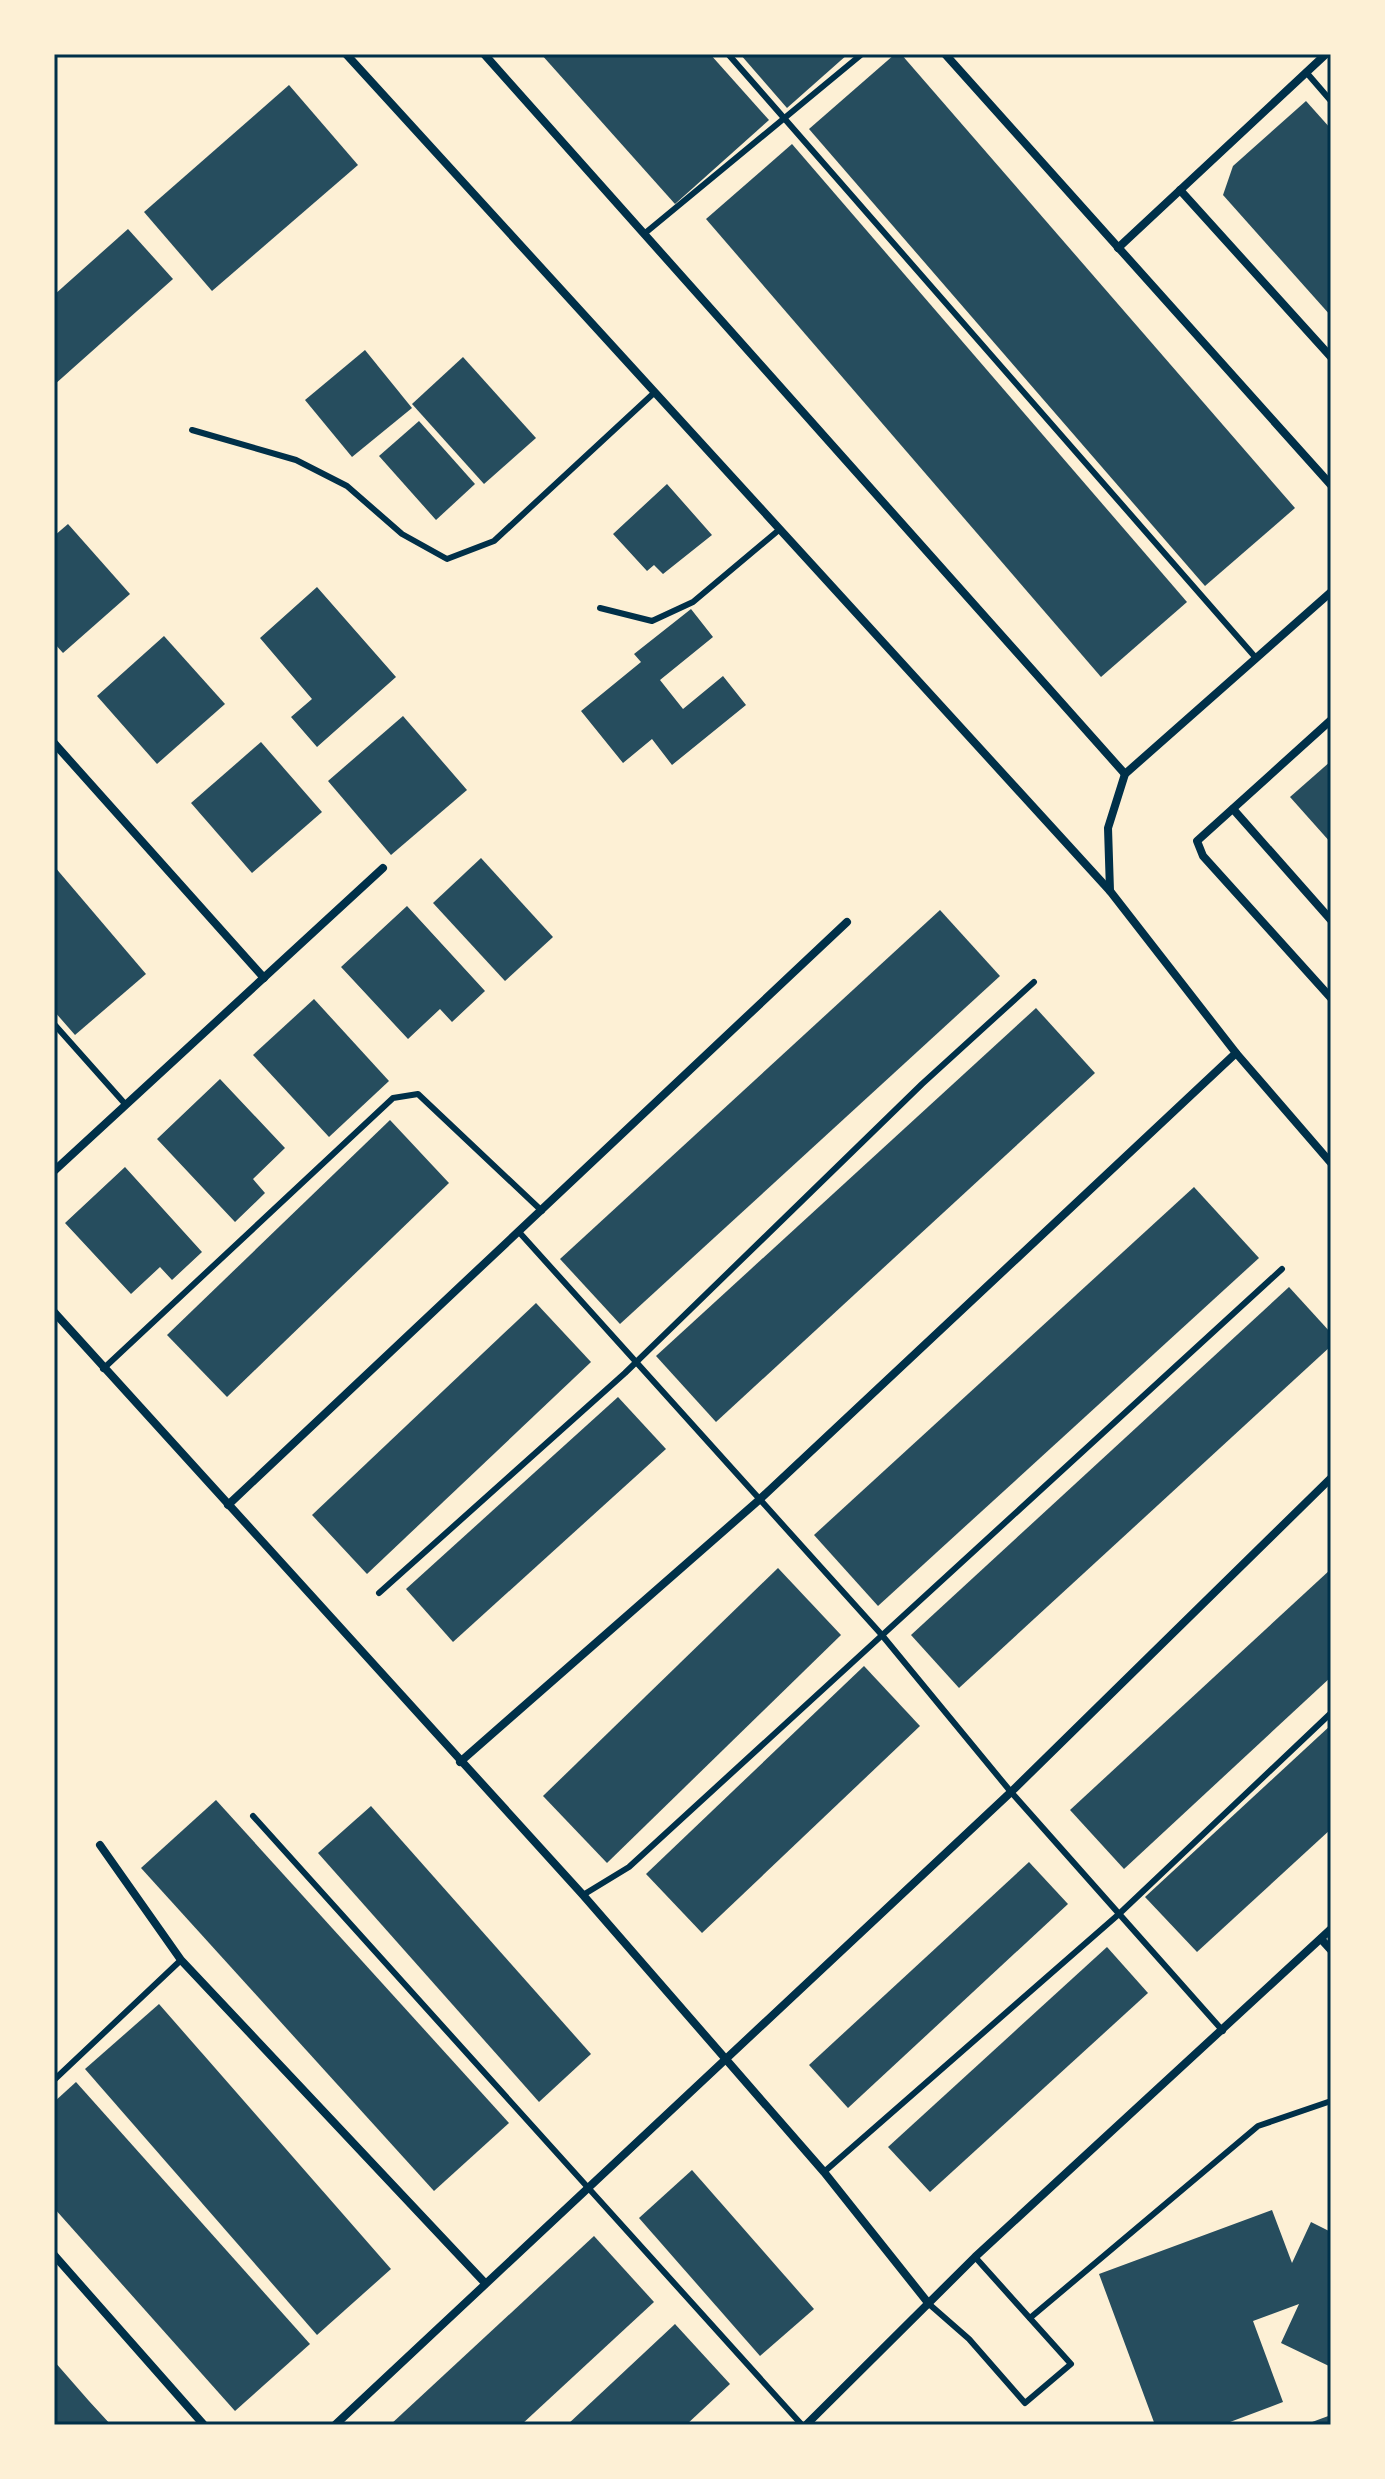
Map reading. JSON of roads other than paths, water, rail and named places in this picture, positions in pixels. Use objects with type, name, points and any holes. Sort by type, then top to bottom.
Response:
[{"type":"street","points":[[346,54],[1110,891],[1236,1053],[1331,1163]]},
{"type":"street","points":[[484,54],[1125,774]]},
{"type":"street","points":[[945,54],[1331,485]]},
{"type":"street","points":[[1118,248],[1326,54]]},
{"type":"street","points":[[1180,190],[1331,357]]},
{"type":"street","points":[[1110,891],[1108,828],[1125,774],[1331,592]]},
{"type":"street","points":[[1331,720],[1197,841],[1203,856],[1331,998]]},
{"type":"street","points":[[54,743],[264,978]]},
{"type":"street","points":[[1233,809],[1331,920]]},
{"type":"street","points":[[54,1171],[383,868]]},
{"type":"street","points":[[228,1505],[847,922]]},
{"type":"street","points":[[460,1762],[759,1500],[1236,1053]]},
{"type":"street","points":[[54,1312],[583,1895],[824,2172],[929,2304]]},
{"type":"street","points":[[335,2425],[588,2186],[726,2063],[1011,1792],[1331,1478]]},
{"type":"street","points":[[100,1845],[181,1960],[485,2283]]},
{"type":"street","points":[[804,2425],[975,2257],[1224,2032],[1331,1929]]},
{"type":"street","points":[[1321,1939],[1331,1950]]},
{"type":"street","points":[[54,2255],[204,2425]]},
{"type":"lane","points":[[728,54],[1256,658]]},
{"type":"lane","points":[[644,234],[862,54]]},
{"type":"lane","points":[[1306,72],[1331,101]]},
{"type":"lane","points":[[192,430],[296,460],[347,486],[402,534],[447,559],[494,541],[655,392]]},
{"type":"lane","points":[[600,608],[652,621],[693,602],[780,529]]},
{"type":"lane","points":[[379,1593],[635,1363],[922,1084],[1034,982]]},
{"type":"lane","points":[[54,1024],[126,1105]]},
{"type":"lane","points":[[103,1369],[393,1098],[418,1094],[542,1211]]},
{"type":"lane","points":[[519,1232],[881,1634],[1011,1792],[1224,2032]]},
{"type":"lane","points":[[583,1895],[629,1867],[1282,1269]]},
{"type":"lane","points":[[824,2172],[1119,1914],[1331,1713]]},
{"type":"lane","points":[[253,1816],[804,2425]]},
{"type":"lane","points":[[54,2080],[181,1960]]},
{"type":"lane","points":[[1030,2318],[1258,2126],[1331,2101]]},
{"type":"lane","points":[[929,2304],[969,2339],[1025,2403],[1071,2364],[975,2257]]}]
